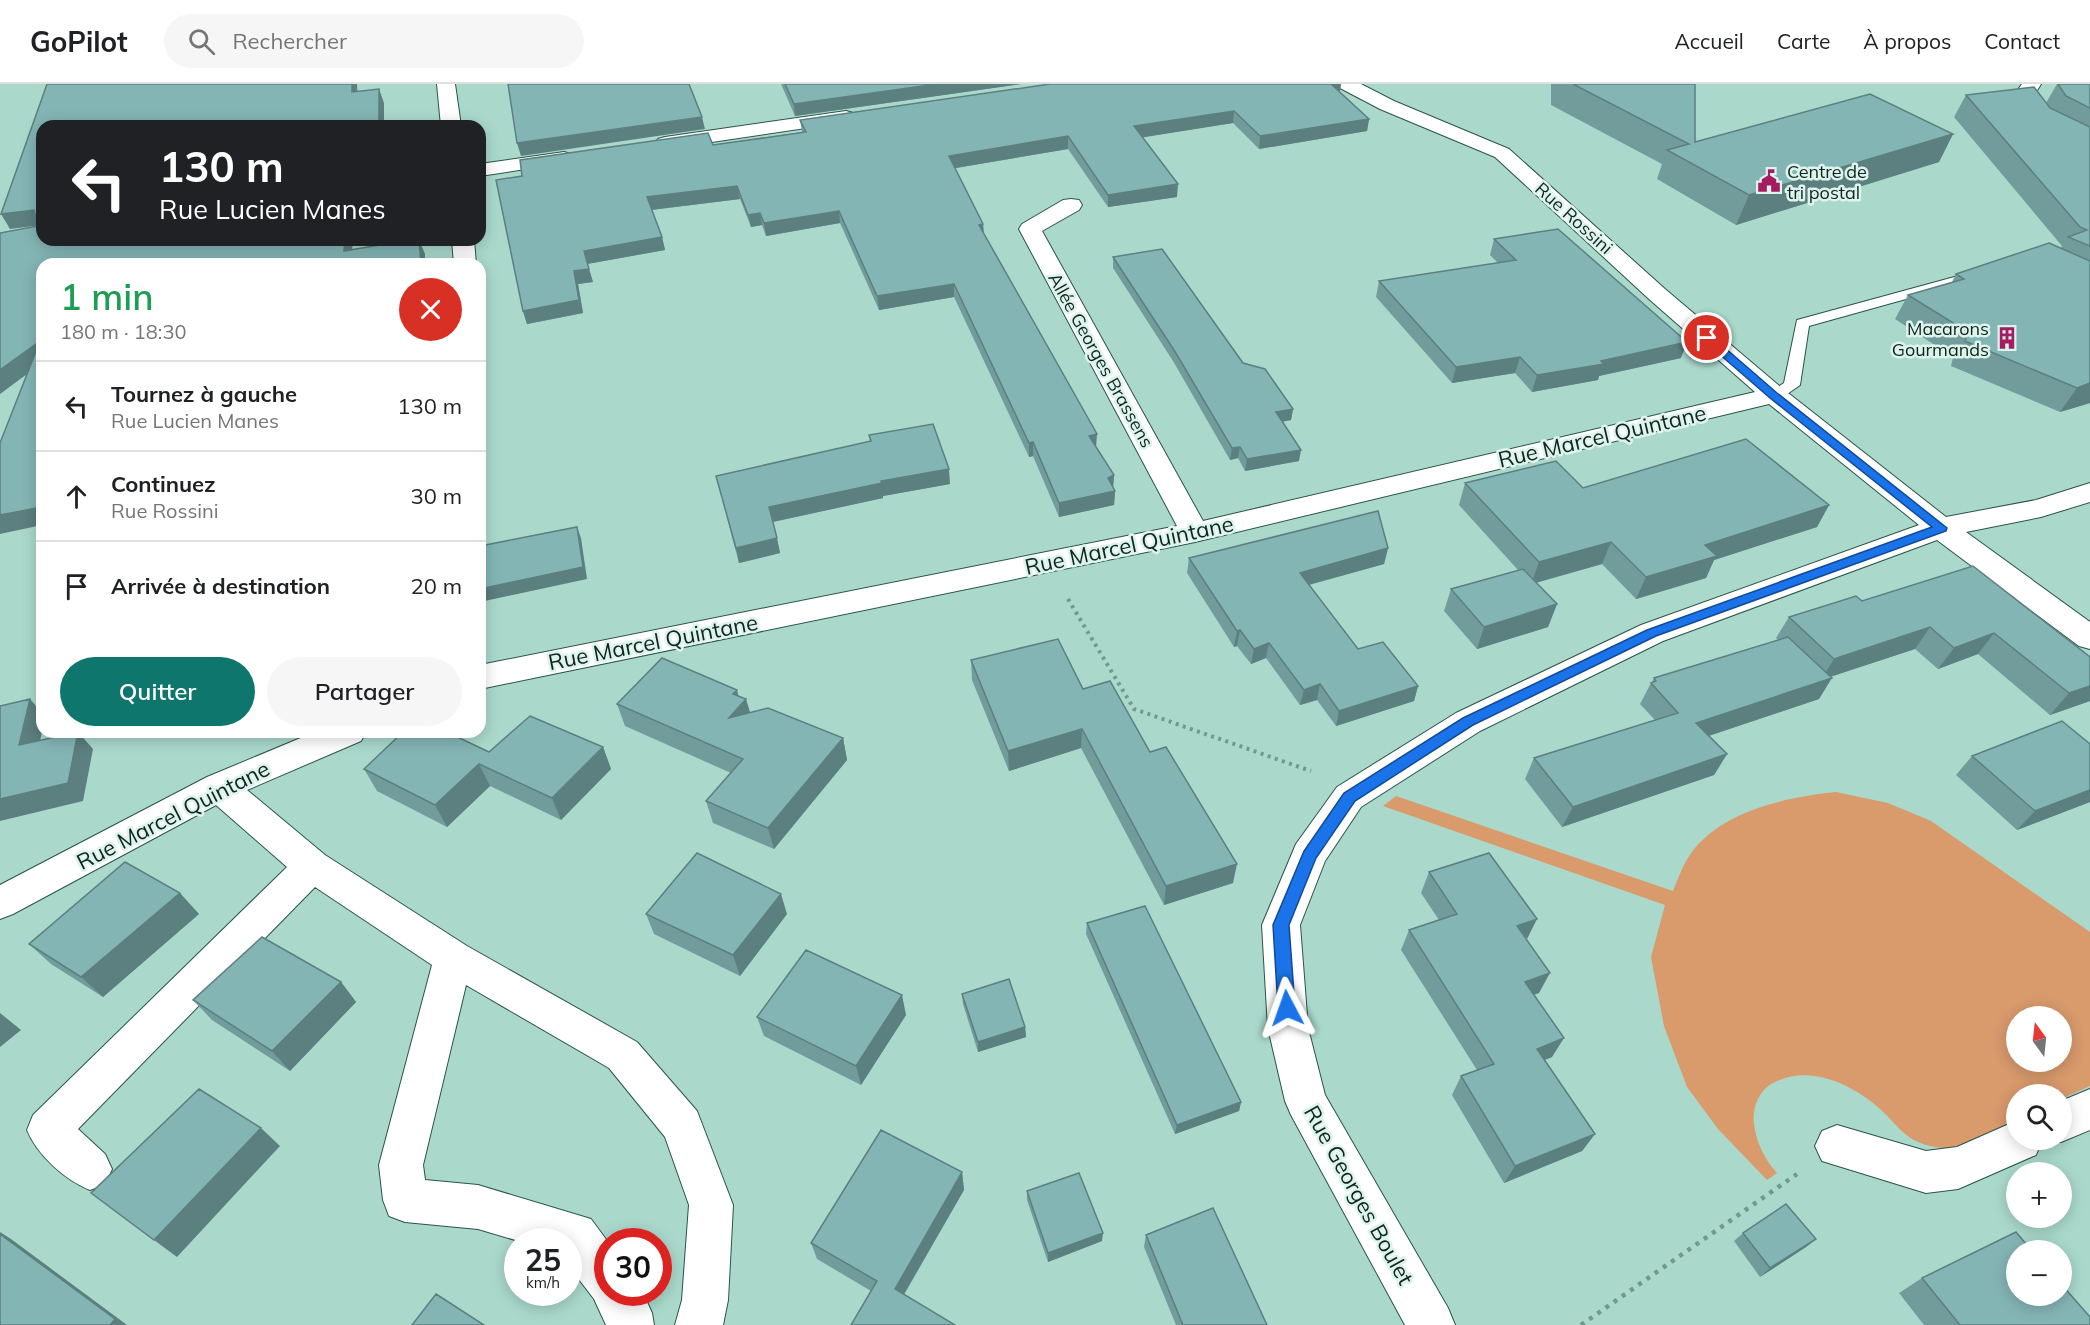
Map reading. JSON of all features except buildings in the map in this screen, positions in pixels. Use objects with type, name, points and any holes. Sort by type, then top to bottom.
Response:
[{"type":"street","points":[[446,84],[450,120]]},
{"type":"street","name":"Rue Rossini","points":[[1347,84],[1387,105],[1502,153],[1657,294],[1774,395],[1941,528],[2090,638]]},
{"type":"street","points":[[2032,84],[2025,94],[2045,124],[2090,148]]},
{"type":"street","points":[[644,147],[866,114]]},
{"type":"street","points":[[486,169],[585,155]]},
{"type":"street","name":"Allée Georges Brassens","points":[[1071,205],[1030,229],[1196,532]]},
{"type":"street","name":"Rue Marcel Quintane","points":[[486,676],[1196,532],[1774,395]]},
{"type":"street","name":"Rue Georges Boulet","points":[[1431,1325],[1306,1101],[1288,1028],[1281,925],[1309,855],[1349,797],[1468,722],[1652,633],[1941,528],[2041,508],[2090,492]]},
{"type":"street","name":"Rue Marcel Quintane","points":[[0,903],[219,787],[335,738]]},
{"type":"street","points":[[219,787],[312,866],[453,958],[623,1055],[682,1125],[711,1205],[705,1300],[699,1325]]},
{"type":"street","points":[[90,1169],[48,1130],[312,866]]},
{"type":"street","points":[[453,958],[401,1165],[405,1200],[478,1207],[575,1235],[594,1262]]},
{"type":"street","points":[[2072,1117],[2090,1109]]},
{"type":"street","points":[[1837,1146],[1926,1172],[1958,1168],[2006,1147]]},
{"type":"street","points":[[624,1306],[629,1314],[630,1325]]},
{"type":"lane","points":[[1774,395],[1792,385],[1802,323],[1990,271]]},
{"type":"path","points":[[1046,562],[1134,709],[1362,789]]},
{"type":"path","points":[[1581,1325],[1837,1146]]},
{"type":"shaded area","points":[[1836,792],[1888,803],[1931,821],[2090,932],[2090,1086],[2072,1094],[2072,1084],[2006,1084],[2006,1125],[1976,1140],[1944,1148],[1925,1144],[1909,1137],[1880,1109],[1856,1091],[1842,1084],[1814,1076],[1799,1075],[1785,1078],[1766,1087],[1757,1101],[1754,1113],[1755,1131],[1759,1144],[1777,1173],[1767,1180],[1718,1129],[1687,1087],[1664,1026],[1651,957],[1665,905],[1383,806],[1396,796],[1673,891],[1686,861],[1698,844],[1714,830],[1752,810],[1795,798]]},
{"type":"place","name":"Centre de tri postal","points":[[1769,181]]},
{"type":"place","name":"Macarons Gourmands","points":[[2007,338]]},
{"type":"route","points":[[1287,1008],[1281,925],[1309,855],[1349,797],[1468,722],[1652,633],[1941,528],[1774,395],[1707,338]]}]
